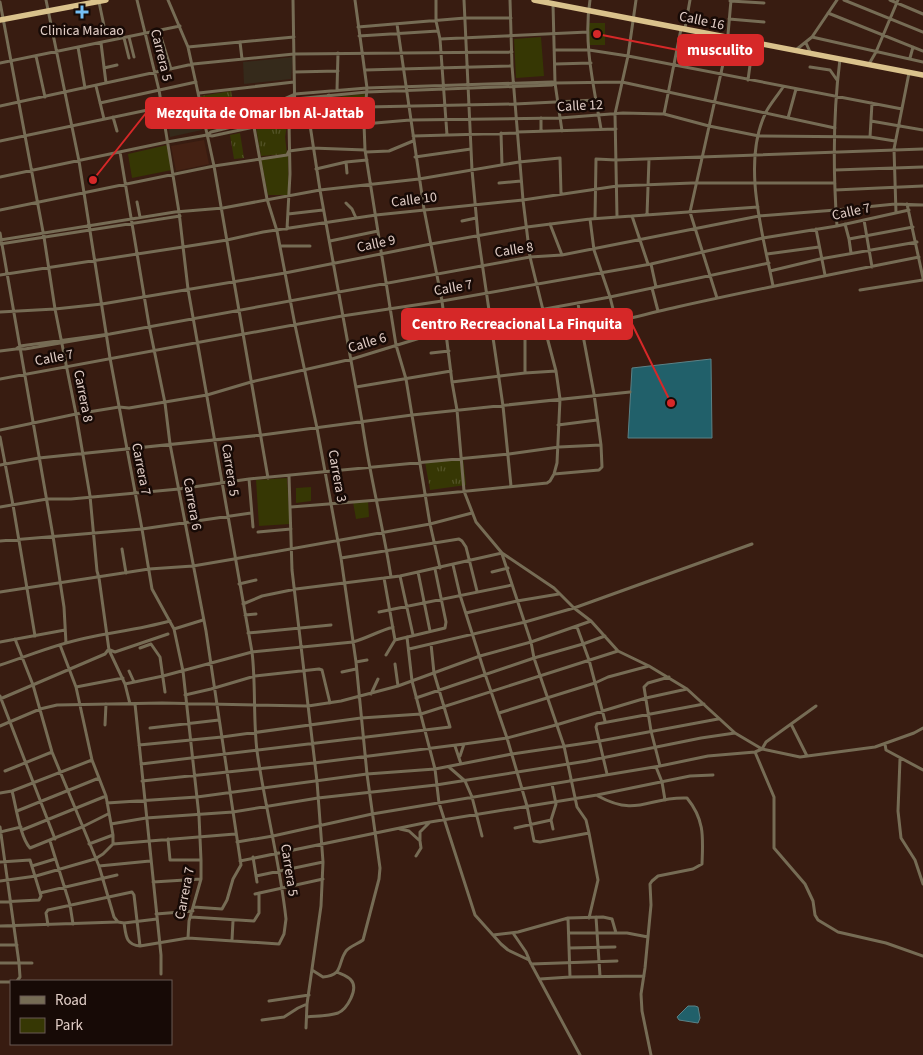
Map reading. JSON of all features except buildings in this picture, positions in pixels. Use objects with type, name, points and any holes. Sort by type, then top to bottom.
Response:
[{"type":"highway","points":[[2,20],[81,2],[106,0]]},
{"type":"highway","name":"Calle 16","points":[[534,0],[794,51],[923,74]]},
{"type":"street","name":"Carrera 7","points":[[46,0],[79,161],[108,334],[110,358],[153,594],[175,632],[183,671],[197,797],[201,860],[201,880],[190,917],[188,938]]},
{"type":"street","name":"Carrera 5","points":[[137,0],[162,107],[180,214],[188,289],[206,395],[216,440],[234,559],[252,652],[255,676],[254,705],[258,751],[282,888],[286,922],[284,934],[279,944],[232,940]]},
{"type":"street","points":[[168,0],[188,47],[223,208],[268,478]]},
{"type":"street","points":[[293,0],[295,124]]},
{"type":"street","points":[[355,0],[367,90],[364,124],[367,160],[396,344],[406,378],[430,526],[440,568]]},
{"type":"street","points":[[436,0],[436,21],[440,39],[447,134]]},
{"type":"street","points":[[464,0],[476,218],[481,266],[487,293],[503,406],[511,486]]},
{"type":"street","points":[[291,507],[546,483],[550,481],[554,474],[559,447],[560,399],[556,371],[546,337],[530,257],[519,162],[513,85],[510,0]]},
{"type":"street","points":[[590,0],[588,11],[590,63],[601,129]]},
{"type":"street","points":[[617,218],[615,114],[628,56],[636,0]]},
{"type":"street","points":[[664,114],[680,36],[690,0]]},
{"type":"street","points":[[794,51],[812,37],[837,0]]},
{"type":"street","points":[[844,0],[923,32]]},
{"type":"street","points":[[890,0],[923,14]]},
{"type":"street","points":[[99,1],[104,26]]},
{"type":"street","points":[[717,298],[690,212],[727,46],[730,1],[764,3]]},
{"type":"street","name":"Carrera 8","points":[[0,2],[83,454],[90,496],[97,571],[106,634],[112,656],[125,684],[130,704]]},
{"type":"street","points":[[550,2],[555,83],[562,130]]},
{"type":"street","points":[[868,64],[884,35],[897,2]]},
{"type":"street","points":[[828,13],[923,51]]},
{"type":"street","points":[[358,27],[465,18],[511,18]]},
{"type":"street","points":[[729,19],[764,22]]},
{"type":"street","points":[[397,24],[419,179],[442,301],[457,410],[464,491],[476,522],[502,553],[554,588],[574,608],[592,621],[618,651],[649,666],[687,689],[735,733],[762,749],[789,756],[807,756],[875,747],[923,728]]},
{"type":"street","points":[[0,63],[180,26]]},
{"type":"street","points":[[159,31],[171,69]]},
{"type":"street","points":[[359,36],[438,31]]},
{"type":"street","points":[[440,39],[588,32]]},
{"type":"street","points":[[680,36],[727,46]]},
{"type":"street","points":[[129,37],[134,57]]},
{"type":"street","points":[[188,47],[294,37]]},
{"type":"street","points":[[812,37],[923,62]]},
{"type":"street","points":[[124,38],[129,58]]},
{"type":"street","points":[[240,42],[242,59]]},
{"type":"street","points":[[101,43],[106,83]]},
{"type":"street","points":[[748,80],[754,43]]},
{"type":"street","points":[[806,43],[810,54]]},
{"type":"street","points":[[78,47],[85,88]]},
{"type":"street","points":[[910,58],[914,47]]},
{"type":"street","points":[[554,50],[589,50],[628,56],[902,109]]},
{"type":"street","points":[[0,106],[192,64],[294,54],[512,52]]},
{"type":"street","points":[[338,53],[338,90]]},
{"type":"street","points":[[36,56],[45,97]]},
{"type":"street","points":[[837,226],[835,128],[840,59]]},
{"type":"street","points":[[555,64],[590,63]]},
{"type":"street","points":[[104,68],[117,65]]},
{"type":"street","points":[[365,70],[512,66]]},
{"type":"street","points":[[810,67],[830,70],[838,81]]},
{"type":"street","points":[[294,72],[338,71]]},
{"type":"street","points":[[896,213],[894,149],[909,72]]},
{"type":"street","points":[[100,103],[196,82]]},
{"type":"street","points":[[199,94],[294,82]]},
{"type":"street","points":[[207,135],[211,132],[246,125],[258,118],[277,102],[295,94],[338,90],[444,88],[552,82],[622,82],[835,128]]},
{"type":"street","points":[[96,86],[104,119]]},
{"type":"street","points":[[773,286],[759,216],[755,183],[755,155],[766,113],[783,86]]},
{"type":"street","points":[[788,118],[796,89]]},
{"type":"street","points":[[0,177],[167,142],[207,135],[212,136],[254,127],[279,106],[295,99],[367,90]]},
{"type":"street","points":[[329,96],[329,110]]},
{"type":"street","points":[[0,141],[200,99]]},
{"type":"street","points":[[366,107],[515,104],[596,100]]},
{"type":"street","points":[[870,138],[872,103]]},
{"type":"street","name":"Calle 12","points":[[258,118],[310,125],[364,124],[410,120],[560,118],[615,114],[664,114],[709,126],[759,136],[835,136],[895,141]]},
{"type":"street","points":[[113,117],[117,131]]},
{"type":"street","points":[[541,118],[541,131]]},
{"type":"street","points":[[871,120],[923,130]]},
{"type":"street","points":[[287,229],[289,123]]},
{"type":"street","points":[[310,125],[312,148],[323,210],[342,316],[352,358],[370,468],[378,500],[391,577]]},
{"type":"street","name":"Carrera 3","points":[[254,127],[267,198],[277,231],[295,325],[306,370],[341,557],[343,582],[356,662],[374,833],[379,856],[380,873],[364,938],[346,951],[337,972]]},
{"type":"street","points":[[413,136],[616,129]]},
{"type":"street","points":[[501,133],[502,165]]},
{"type":"street","points":[[0,210],[214,166],[287,155],[289,151],[312,148],[366,151],[389,150],[413,141]]},
{"type":"street","points":[[416,157],[471,149]]},
{"type":"street","points":[[595,219],[596,159],[649,159],[923,149]]},
{"type":"street","name":"Carrera 6","points":[[120,152],[144,296],[165,403],[170,444],[205,628],[240,861]]},
{"type":"street","points":[[1,242],[223,208],[267,198],[320,190],[419,179],[519,162],[560,158],[561,194]]},
{"type":"street","points":[[647,215],[649,159]]},
{"type":"street","points":[[316,169],[346,162],[367,160]]},
{"type":"street","points":[[346,162],[347,173]]},
{"type":"street","points":[[835,170],[923,167]]},
{"type":"street","points":[[499,183],[521,181]]},
{"type":"street","name":"Calle 10","points":[[0,275],[376,215],[476,203],[523,200],[617,186],[696,183],[835,183]]},
{"type":"street","points":[[835,190],[923,186]]},
{"type":"street","points":[[137,202],[140,218]]},
{"type":"street","points":[[346,203],[352,208],[356,218]]},
{"type":"street","name":"Calle 8","points":[[0,351],[108,334],[530,257],[594,250],[759,216],[895,204],[923,205]]},
{"type":"street","points":[[860,290],[923,279],[917,242],[907,204]]},
{"type":"street","name":"Calle 9","points":[[0,312],[102,304],[285,273],[527,227],[590,219],[758,207]]},
{"type":"street","points":[[288,214],[323,210]]},
{"type":"street","name":"Calle 7","points":[[0,379],[342,316],[442,301],[649,264],[763,238],[837,226],[909,210]]},
{"type":"street","points":[[131,221],[140,218],[180,214]]},
{"type":"street","points":[[632,216],[649,264],[658,311]]},
{"type":"street","points":[[462,221],[476,218]]},
{"type":"street","points":[[590,219],[594,250],[610,296],[616,321]]},
{"type":"street","points":[[864,220],[872,267]]},
{"type":"street","points":[[550,224],[562,255]]},
{"type":"street","points":[[845,224],[851,253]]},
{"type":"street","points":[[849,239],[913,228]]},
{"type":"street","points":[[816,229],[824,276]]},
{"type":"street","points":[[330,241],[378,232]]},
{"type":"street","points":[[0,233],[53,536],[64,607],[66,643]]},
{"type":"street","points":[[770,271],[820,259],[917,242]]},
{"type":"street","points":[[280,246],[310,246]]},
{"type":"street","points":[[767,254],[819,247]]},
{"type":"street","points":[[546,337],[773,286],[919,258]]},
{"type":"street","name":"Calle 6","points":[[0,430],[76,414],[119,407],[129,408],[165,403],[206,395],[251,382],[352,358],[396,344],[490,319],[578,303],[769,263]]},
{"type":"street","points":[[554,474],[599,470],[602,467],[594,394],[578,303]]},
{"type":"street","points":[[525,312],[525,373]]},
{"type":"street","points":[[431,353],[449,351]]},
{"type":"street","points":[[356,387],[451,370]]},
{"type":"street","points":[[452,382],[556,371]]},
{"type":"street","points":[[0,464],[39,458],[262,435],[362,421],[594,394],[630,392]]},
{"type":"street","points":[[558,425],[596,420]]},
{"type":"street","points":[[0,437],[35,636]]},
{"type":"street","points":[[0,508],[47,499],[71,499],[179,489],[249,479],[370,468],[420,461],[509,454],[559,447],[601,445]]},
{"type":"street","points":[[289,476],[292,562],[305,669],[311,744],[317,781],[323,862],[323,879],[306,1028]]},
{"type":"street","points":[[249,479],[253,527]]},
{"type":"street","points":[[0,541],[142,529],[251,513]]},
{"type":"street","points":[[0,592],[149,569],[193,566],[384,532],[430,526],[473,515]]},
{"type":"street","points":[[258,532],[291,529]]},
{"type":"street","points":[[341,557],[435,542],[461,540],[466,547],[477,592]]},
{"type":"street","points":[[408,649],[473,635],[574,608],[752,544]]},
{"type":"street","points":[[122,549],[126,573]]},
{"type":"street","points":[[243,603],[262,596],[296,589],[400,576],[502,553]]},
{"type":"street","points":[[502,553],[525,622],[534,658],[564,746],[577,808],[586,820],[598,880],[589,918]]},
{"type":"street","points":[[453,565],[460,595],[512,754],[527,806],[534,840],[537,842],[589,833]]},
{"type":"street","points":[[492,572],[508,568]]},
{"type":"street","points":[[395,640],[444,629],[446,622],[435,569]]},
{"type":"street","points":[[418,572],[430,631]]},
{"type":"street","points":[[400,576],[413,636]]},
{"type":"street","points":[[384,578],[395,640],[386,655]]},
{"type":"street","points":[[239,584],[256,580]]},
{"type":"street","points":[[379,612],[512,584]]},
{"type":"street","points":[[466,613],[560,594]]},
{"type":"street","points":[[245,615],[256,614]]},
{"type":"street","points":[[175,632],[203,620]]},
{"type":"street","points":[[0,665],[66,643],[106,634],[144,629],[170,621]]},
{"type":"street","points":[[0,726],[40,709],[57,705],[217,703],[308,706],[359,698],[480,656],[531,642],[592,621]]},
{"type":"street","points":[[248,633],[330,625]]},
{"type":"street","points":[[125,684],[183,671],[252,652],[353,642],[368,638],[381,630],[393,627]]},
{"type":"street","points":[[577,627],[589,660],[605,722]]},
{"type":"street","points":[[0,642],[65,630]]},
{"type":"street","points":[[55,839],[0,698],[105,654],[110,650],[115,652],[168,634]]},
{"type":"street","points":[[416,698],[605,636]]},
{"type":"street","points":[[0,637],[6,641]]},
{"type":"street","points":[[407,637],[412,681],[435,769],[443,820],[475,915],[508,950],[530,962],[617,961]]},
{"type":"street","points":[[15,639],[33,685],[52,752],[62,772],[82,827],[99,866],[114,917],[118,922]]},
{"type":"street","points":[[140,648],[149,644],[153,646],[159,656],[165,692]]},
{"type":"street","points":[[141,764],[450,727],[434,673],[431,644]]},
{"type":"street","points":[[60,645],[76,687],[92,760],[106,796],[113,844]]},
{"type":"street","points":[[138,746],[361,718],[421,714],[491,690],[618,651]]},
{"type":"street","points":[[356,662],[367,660]]},
{"type":"street","points":[[395,664],[398,686]]},
{"type":"street","points":[[499,713],[608,677],[649,666]]},
{"type":"street","points":[[185,695],[255,676],[305,669],[319,669],[322,670],[330,703]]},
{"type":"street","points":[[342,672],[356,670]]},
{"type":"street","points":[[129,671],[134,682]]},
{"type":"street","points":[[76,687],[122,678]]},
{"type":"street","points":[[665,800],[648,714],[645,685],[669,678]]},
{"type":"street","points":[[370,694],[378,679]]},
{"type":"street","points":[[142,781],[314,763],[507,738],[646,698],[687,689]]},
{"type":"street","points":[[105,725],[106,704]]},
{"type":"street","points":[[135,704],[161,974]]},
{"type":"street","points":[[607,774],[596,725],[704,704]]},
{"type":"street","points":[[237,842],[372,814],[522,790],[707,756],[755,752],[762,749],[766,742],[816,706]]},
{"type":"street","points":[[107,803],[145,802],[197,797],[367,774],[435,769],[718,719]]},
{"type":"street","points":[[150,728],[220,720]]},
{"type":"street","points":[[790,724],[807,756]]},
{"type":"street","points":[[111,824],[146,818],[198,816],[233,812],[318,798],[465,781],[604,758],[735,733]]},
{"type":"street","points":[[460,757],[464,744]]},
{"type":"street","points":[[885,744],[886,750]]},
{"type":"street","points":[[455,746],[461,764]]},
{"type":"street","points":[[875,747],[886,750],[923,770]]},
{"type":"street","points":[[5,772],[52,752]]},
{"type":"street","points":[[755,752],[774,797],[774,848],[805,884],[813,901],[815,916],[818,920],[838,932],[886,943],[923,956]]},
{"type":"street","points":[[900,759],[898,812],[900,838],[915,860],[923,884]]},
{"type":"street","points":[[0,793],[33,783],[92,760]]},
{"type":"street","points":[[449,767],[465,781],[472,797],[482,836]]},
{"type":"street","points":[[156,914],[193,909],[222,909],[240,866],[240,861],[253,857],[430,822],[597,795],[690,776],[713,775]]},
{"type":"street","points":[[17,811],[100,778]]},
{"type":"street","points":[[552,784],[556,802],[551,820],[553,829]]},
{"type":"street","points":[[12,790],[21,828],[28,847],[55,839],[108,814]]},
{"type":"street","points":[[597,795],[629,807],[687,798],[702,828],[702,864],[692,870],[664,874],[652,881],[650,889],[648,937],[641,1003],[651,1055]]},
{"type":"street","points":[[1,832],[47,820],[106,796]]},
{"type":"street","points":[[515,828],[551,820]]},
{"type":"street","points":[[416,856],[421,848],[420,832],[430,822]]},
{"type":"street","points":[[0,827],[17,945],[20,977],[18,980]]},
{"type":"street","points":[[397,828],[409,831],[416,835],[420,841]]},
{"type":"street","points":[[89,844],[113,834]]},
{"type":"street","points":[[0,881],[36,876],[95,859],[101,856],[113,844],[236,834]]},
{"type":"street","points":[[168,839],[170,860],[201,860]]},
{"type":"street","points":[[50,840],[70,905],[73,924]]},
{"type":"street","points":[[253,857],[257,882]]},
{"type":"street","points":[[32,866],[56,859]]},
{"type":"street","points":[[0,862],[30,860],[41,897],[39,900],[0,902]]},
{"type":"street","points":[[99,866],[150,861]]},
{"type":"street","points":[[256,876],[323,862]]},
{"type":"street","points":[[40,893],[118,875]]},
{"type":"street","points":[[190,917],[250,922],[256,920],[260,907],[257,894],[323,879]]},
{"type":"street","points":[[153,882],[201,880]]},
{"type":"street","points":[[48,926],[47,911],[128,892],[134,893],[140,946]]},
{"type":"street","points":[[493,935],[568,918],[596,917],[612,919],[616,932]]},
{"type":"street","points":[[596,917],[600,976]]},
{"type":"street","points":[[568,918],[570,976]]},
{"type":"street","points":[[0,926],[124,923],[157,919]]},
{"type":"street","points":[[124,923],[127,940],[134,946],[140,946],[188,938],[232,940],[233,921]]},
{"type":"street","points":[[513,932],[526,952],[580,1055]]},
{"type":"street","points":[[569,933],[616,932],[648,937]]},
{"type":"street","points":[[0,945],[17,945]]},
{"type":"street","points":[[569,948],[615,947]]},
{"type":"street","points":[[0,963],[32,963]]},
{"type":"street","points":[[307,1018],[340,1012],[348,1005],[353,990],[353,982],[337,972],[325,977],[312,970]]},
{"type":"street","points":[[540,979],[570,976],[644,976]]},
{"type":"street","points":[[269,1001],[309,994]]},
{"type":"street","points":[[262,1020],[284,1017],[308,1004]]},
{"type":"shaded area","points":[[293,57],[291,79],[244,84],[243,62]]},
{"type":"shaded area","points":[[196,103],[202,130],[170,137],[167,110]]},
{"type":"shaded area","points":[[204,140],[209,164],[176,171],[171,146]]},
{"type":"green space","points":[[589,23],[605,23],[605,45],[589,45]]},
{"type":"green space","points":[[541,37],[544,76],[516,78],[514,39]]},
{"type":"green space","points":[[231,91],[237,125],[208,130],[201,96]]},
{"type":"green space","points":[[365,94],[363,120],[319,124],[295,121],[298,101]]},
{"type":"green space","points":[[266,123],[287,125],[285,137],[287,154],[261,156],[256,127]]},
{"type":"green space","points":[[240,133],[244,158],[234,159],[230,135]]},
{"type":"green space","points":[[167,145],[172,170],[132,178],[128,154]]},
{"type":"green space","points":[[288,155],[289,195],[268,195],[261,159]]},
{"type":"green space","points":[[463,458],[466,485],[430,490],[425,462]]},
{"type":"green space","points":[[287,478],[290,524],[259,526],[256,480]]},
{"type":"green space","points":[[311,487],[311,501],[296,503],[296,488]]},
{"type":"green space","points":[[368,500],[369,517],[356,519],[353,502]]},
{"type":"water","points":[[711,359],[712,438],[628,438],[632,368]]},
{"type":"water","points":[[688,1006],[698,1007],[700,1018],[698,1023],[679,1020],[677,1017]]},
{"type":"place","name":"Clinica Maicao","points":[[82,12]]},
{"type":"place","name":"musculito","points":[[597,34]]},
{"type":"place","name":"Mezquita de Omar Ibn Al-Jattab","points":[[93,180]]},
{"type":"place","name":"Centro Recreacional La Finquita","points":[[671,403]]}]
